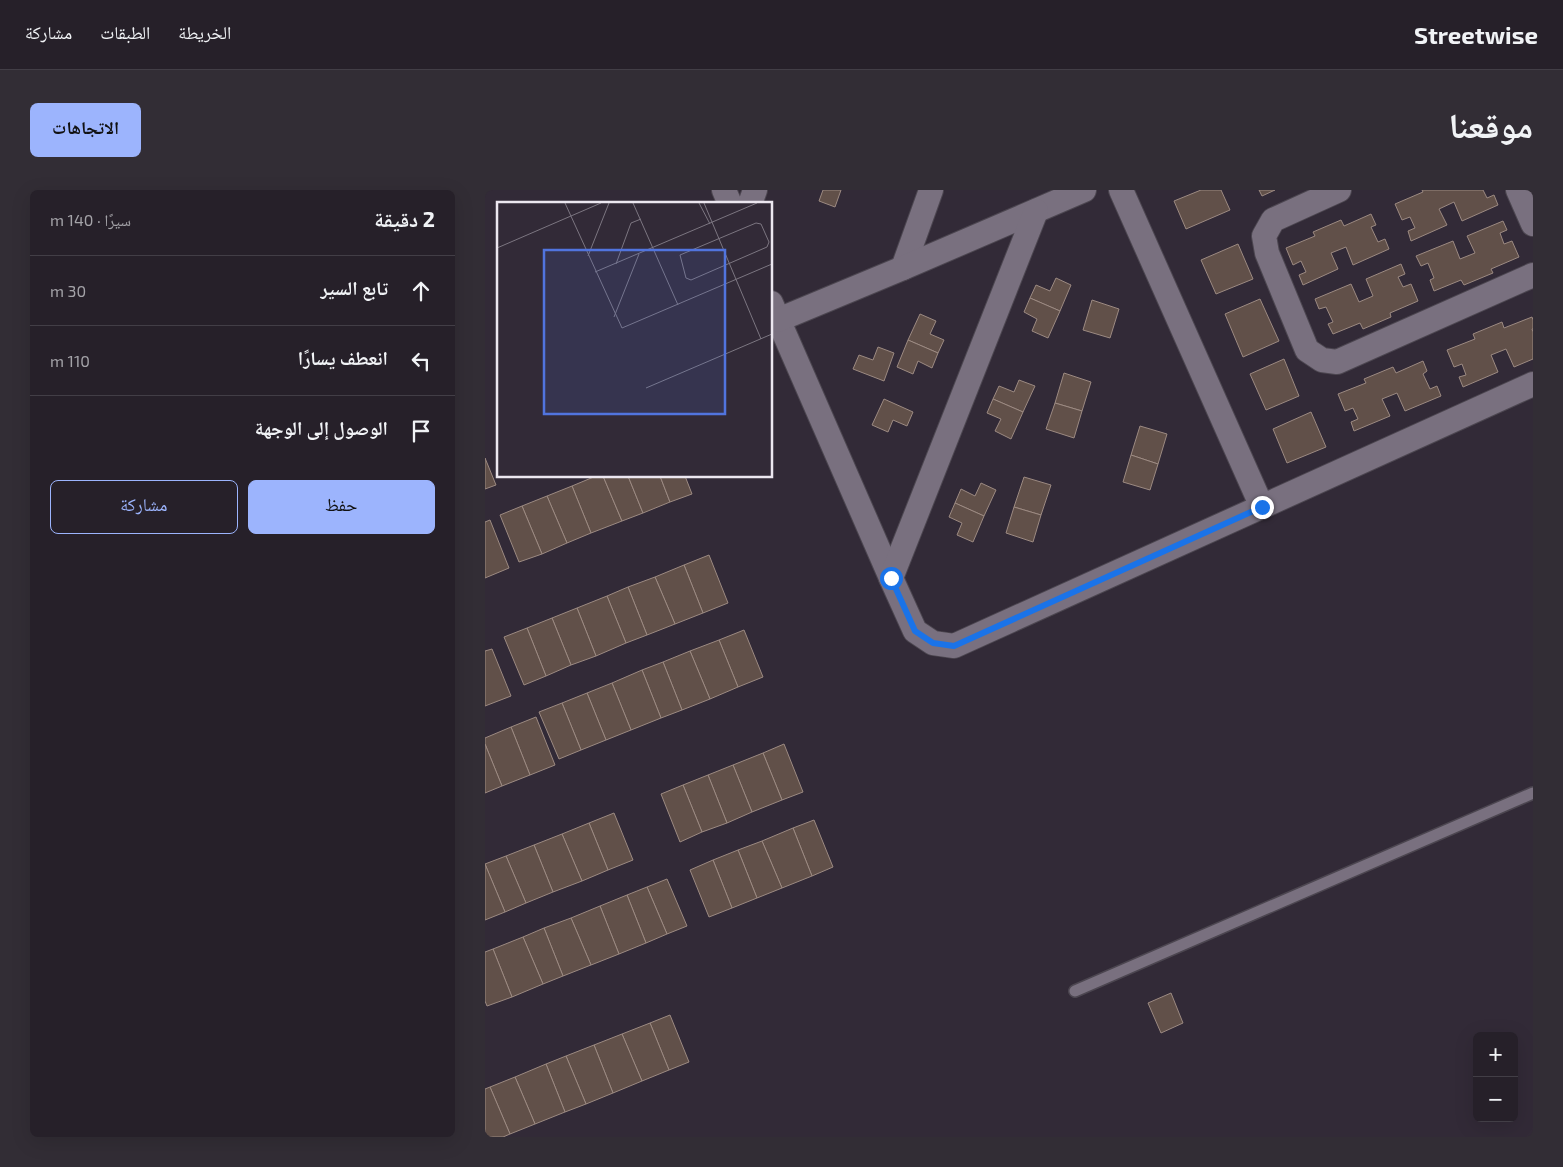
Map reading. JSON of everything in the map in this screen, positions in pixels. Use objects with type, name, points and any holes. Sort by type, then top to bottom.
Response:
[{"type":"street","points":[[724,190],[729,202]]},
{"type":"street","points":[[751,202],[755,190]]},
{"type":"street","points":[[903,268],[931,190]]},
{"type":"street","points":[[1084,190],[903,268],[775,312],[915,631],[933,643],[954,646],[1533,384]]},
{"type":"street","points":[[1121,190],[1262,507]]},
{"type":"street","points":[[1339,190],[1273,220],[1264,236],[1267,253],[1307,350],[1322,360],[1337,362],[1533,275]]},
{"type":"street","points":[[1518,190],[1533,224]]},
{"type":"street","points":[[891,578],[1036,210]]},
{"type":"lane","points":[[1075,991],[1533,793]]},
{"type":"building","points":[[823,190],[841,190],[835,207],[819,201]]},
{"type":"building","points":[[1201,190],[1221,190],[1230,210],[1186,229],[1174,201]]},
{"type":"building","points":[[1259,190],[1275,190],[1262,196]]},
{"type":"building","points":[[1422,190],[1483,190],[1487,198],[1494,195],[1498,205],[1462,221],[1454,202],[1439,209],[1447,225],[1411,241],[1408,231],[1415,228],[1410,217],[1402,220],[1395,204],[1423,192]]},
{"type":"building","points":[[1371,214],[1376,225],[1371,227],[1378,242],[1385,239],[1389,249],[1353,265],[1346,247],[1331,253],[1338,269],[1303,285],[1299,275],[1306,272],[1301,261],[1293,265],[1286,248],[1315,236],[1313,232],[1341,220],[1344,226]]},
{"type":"building","points":[[1503,221],[1507,230],[1500,233],[1504,244],[1512,241],[1519,257],[1491,269],[1493,273],[1464,285],[1461,280],[1434,291],[1430,280],[1434,278],[1428,263],[1421,266],[1416,256],[1453,241],[1460,259],[1475,253],[1467,236]]},
{"type":"building","points":[[1238,244],[1253,279],[1216,294],[1201,260]]},
{"type":"building","points":[[1401,264],[1405,274],[1398,277],[1403,287],[1411,284],[1418,301],[1390,313],[1391,317],[1363,329],[1360,323],[1333,334],[1328,324],[1333,322],[1326,307],[1319,309],[1315,299],[1351,284],[1359,302],[1373,296],[1366,279]]},
{"type":"building","points":[[1056,278],[1071,285],[1060,311],[1030,298],[1036,285],[1050,291]]},
{"type":"building","points":[[1030,298],[1060,311],[1048,338],[1032,331],[1037,319],[1024,312]]},
{"type":"building","points":[[1260,299],[1279,341],[1243,357],[1225,314]]},
{"type":"building","points":[[1092,300],[1119,309],[1110,338],[1083,330]]},
{"type":"building","points":[[920,314],[936,321],[930,334],[944,340],[938,353],[908,340]]},
{"type":"building","points":[[1532,317],[1533,359],[1514,367],[1506,349],[1491,355],[1498,372],[1463,387],[1459,377],[1466,375],[1462,364],[1454,367],[1447,350],[1475,339],[1473,334],[1502,322],[1504,328]]},
{"type":"building","points":[[908,340],[938,353],[932,368],[918,361],[913,374],[897,367]]},
{"type":"building","points":[[878,347],[894,353],[884,381],[853,369],[859,355],[873,360]]},
{"type":"building","points":[[1284,359],[1299,396],[1266,410],[1250,374]]},
{"type":"building","points":[[1423,361],[1427,371],[1423,374],[1430,389],[1437,386],[1441,396],[1405,411],[1397,393],[1382,399],[1390,416],[1354,431],[1351,422],[1358,419],[1353,408],[1345,411],[1338,394],[1366,383],[1364,379],[1393,367],[1396,373]]},
{"type":"building","points":[[1064,373],[1091,382],[1082,411],[1055,403]]},
{"type":"building","points":[[1019,380],[1035,386],[1023,412],[993,399],[999,386],[1014,392]]},
{"type":"building","points":[[884,399],[913,412],[907,426],[893,420],[888,432],[872,425]]},
{"type":"building","points":[[993,399],[1023,412],[1011,439],[995,431],[1001,419],[987,413]]},
{"type":"building","points":[[1055,403],[1082,411],[1074,438],[1046,429]]},
{"type":"building","points":[[1311,412],[1326,447],[1287,463],[1273,429]]},
{"type":"building","points":[[1140,426],[1167,434],[1158,464],[1131,455]]},
{"type":"building","points":[[1131,455],[1158,464],[1150,490],[1123,482]]},
{"type":"building","points":[[485,458],[496,485],[485,489]]},
{"type":"building","points":[[1024,477],[1051,485],[1041,515],[1014,507]]},
{"type":"building","points":[[591,478],[604,478],[622,521],[591,533],[572,486]]},
{"type":"building","points":[[604,478],[629,478],[643,513],[622,521]]},
{"type":"building","points":[[629,478],[661,478],[670,502],[643,513]]},
{"type":"building","points":[[661,478],[686,478],[692,494],[670,502]]},
{"type":"building","points":[[981,483],[996,490],[984,516],[955,503],[961,489],[975,496]]},
{"type":"building","points":[[572,486],[591,533],[567,543],[547,496]]},
{"type":"building","points":[[547,496],[567,543],[542,554],[522,506]]},
{"type":"building","points":[[955,503],[984,516],[973,542],[957,535],[962,523],[949,517]]},
{"type":"building","points":[[522,506],[542,554],[519,562],[500,515]]},
{"type":"building","points":[[1014,507],[1041,515],[1033,542],[1006,533]]},
{"type":"building","points":[[490,520],[509,568],[485,578],[485,522]]},
{"type":"building","points":[[709,555],[728,603],[703,613],[684,565]]},
{"type":"building","points":[[684,565],[703,613],[675,624],[655,577]]},
{"type":"building","points":[[655,577],[675,624],[647,635],[628,587]]},
{"type":"building","points":[[628,587],[647,635],[626,643],[607,596]]},
{"type":"building","points":[[607,596],[626,643],[596,656],[577,608]]},
{"type":"building","points":[[577,608],[596,656],[571,665],[552,618]]},
{"type":"building","points":[[552,618],[571,665],[546,676],[527,628]]},
{"type":"building","points":[[527,628],[546,676],[524,685],[504,637]]},
{"type":"building","points":[[744,630],[763,677],[738,687],[719,640]]},
{"type":"building","points":[[719,640],[738,687],[710,699],[690,651]]},
{"type":"building","points":[[492,649],[511,696],[485,706],[485,651]]},
{"type":"building","points":[[690,651],[710,699],[682,710],[663,662]]},
{"type":"building","points":[[663,662],[682,710],[661,718],[642,670]]},
{"type":"building","points":[[642,670],[661,718],[631,730],[612,683]]},
{"type":"building","points":[[612,683],[631,730],[606,740],[587,693]]},
{"type":"building","points":[[587,693],[606,740],[581,750],[562,703]]},
{"type":"building","points":[[562,703],[581,750],[559,759],[539,712]]},
{"type":"building","points":[[536,717],[555,765],[530,775],[511,727]]},
{"type":"building","points":[[511,727],[530,775],[502,786],[485,744],[485,738]]},
{"type":"building","points":[[485,744],[502,786],[485,793]]},
{"type":"building","points":[[784,744],[803,792],[782,800],[763,753]]},
{"type":"building","points":[[763,753],[782,800],[752,812],[733,765]]},
{"type":"building","points":[[733,765],[752,812],[727,823],[708,775]]},
{"type":"building","points":[[708,775],[727,823],[702,832],[683,785]]},
{"type":"building","points":[[683,785],[702,832],[680,842],[661,794]]},
{"type":"building","points":[[614,813],[633,860],[608,870],[589,823]]},
{"type":"building","points":[[814,820],[833,867],[812,876],[793,828]]},
{"type":"building","points":[[589,823],[608,870],[582,881],[562,834]]},
{"type":"building","points":[[793,828],[812,876],[782,888],[762,841]]},
{"type":"building","points":[[562,834],[582,881],[553,892],[534,845]]},
{"type":"building","points":[[762,841],[782,888],[757,898],[738,850]]},
{"type":"building","points":[[534,845],[553,892],[526,903],[506,856]]},
{"type":"building","points":[[738,850],[757,898],[732,908],[713,860]]},
{"type":"building","points":[[506,856],[526,903],[505,912],[485,864]]},
{"type":"building","points":[[713,860],[732,908],[709,917],[690,870]]},
{"type":"building","points":[[485,864],[505,912],[485,920]]},
{"type":"building","points":[[667,879],[687,926],[667,934],[647,887]]},
{"type":"building","points":[[647,887],[667,934],[646,943],[627,895]]},
{"type":"building","points":[[627,895],[646,943],[619,954],[600,906]]},
{"type":"building","points":[[600,906],[619,954],[591,965],[571,918]]},
{"type":"building","points":[[571,918],[591,965],[563,976],[544,928]]},
{"type":"building","points":[[544,928],[563,976],[543,984],[523,937]]},
{"type":"building","points":[[523,937],[543,984],[512,997],[493,949]]},
{"type":"building","points":[[493,949],[512,997],[487,1006],[485,1001],[485,952]]},
{"type":"building","points":[[1171,993],[1183,1023],[1161,1033],[1148,1003]]},
{"type":"building","points":[[670,1015],[689,1062],[669,1070],[650,1023]]},
{"type":"building","points":[[650,1023],[669,1070],[642,1081],[622,1034]]},
{"type":"building","points":[[622,1034],[642,1081],[613,1093],[594,1045]]},
{"type":"building","points":[[594,1045],[613,1093],[586,1104],[566,1056]]},
{"type":"building","points":[[566,1056],[586,1104],[565,1112],[546,1064]]},
{"type":"building","points":[[546,1064],[565,1112],[535,1124],[515,1077]]},
{"type":"building","points":[[515,1077],[535,1124],[510,1134],[490,1087]]},
{"type":"building","points":[[490,1087],[510,1134],[503,1137],[485,1137],[485,1089]]},
{"type":"route","points":[[891,578],[915,631],[933,643],[954,646],[1262,507]]}]
